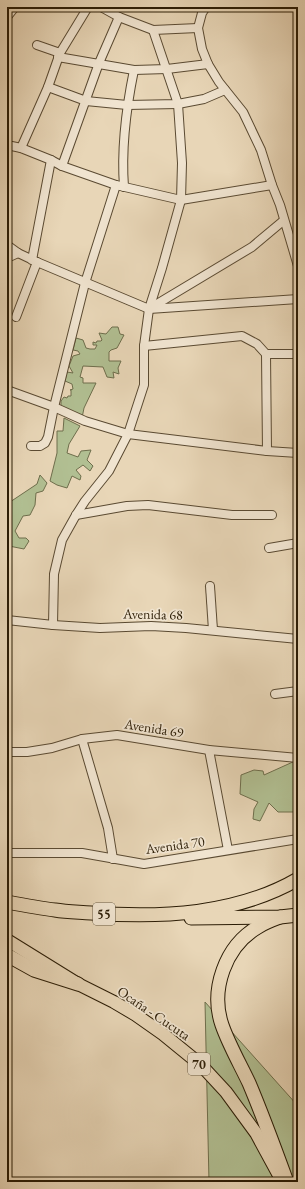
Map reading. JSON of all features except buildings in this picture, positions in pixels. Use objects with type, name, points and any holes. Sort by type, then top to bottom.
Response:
[{"type":"highway","name":"55","points":[[7,902],[66,912],[115,915],[172,914],[245,902],[281,889],[298,879]]},
{"type":"highway","points":[[7,896],[36,907]]},
{"type":"highway","name":"55","points":[[172,914],[191,918],[298,916]]},
{"type":"highway","points":[[280,917],[257,927],[242,939],[231,953],[223,969],[219,986],[218,1005],[222,1025],[264,1118],[287,1182]]},
{"type":"highway","points":[[7,955],[34,970],[78,984]]},
{"type":"main road","name":"Ocaña - Cucuta","points":[[7,940],[78,984],[136,1015],[201,1065],[226,1092],[256,1133],[283,1182]]},
{"type":"street","points":[[7,18],[15,7]]},
{"type":"street","points":[[22,148],[48,87],[59,55],[88,7]]},
{"type":"street","points":[[101,7],[119,17],[153,30],[198,28]]},
{"type":"street","points":[[206,7],[202,13],[198,28],[202,49],[208,64],[225,90],[243,112],[261,150],[280,205],[298,266]]},
{"type":"street","points":[[62,166],[99,64],[119,17]]},
{"type":"street","points":[[53,625],[54,574],[62,540],[76,515],[109,471],[128,434],[144,384],[144,346],[149,308],[181,200],[182,163],[178,104],[153,30]]},
{"type":"street","points":[[37,45],[59,55],[134,70],[167,69],[208,64]]},
{"type":"street","points":[[32,446],[40,446],[45,443],[48,437],[85,283],[120,186],[127,105],[134,70]]},
{"type":"street","points":[[48,87],[86,101],[127,105],[178,104],[204,99],[225,90]]},
{"type":"street","points":[[7,145],[22,148],[62,166],[120,186],[181,200],[272,185]]},
{"type":"street","points":[[16,317],[34,261],[51,160]]},
{"type":"street","points":[[149,308],[252,247],[284,221]]},
{"type":"street","points":[[7,246],[34,261],[149,308],[298,301],[298,288]]},
{"type":"street","points":[[7,258],[18,253]]},
{"type":"street","points":[[144,346],[242,336],[257,344],[266,354],[266,451]]},
{"type":"street","points":[[266,354],[298,354]]},
{"type":"street","points":[[7,390],[54,407],[85,421],[128,434],[266,451],[298,453]]},
{"type":"street","points":[[76,515],[127,506],[148,505],[232,515],[272,515]]},
{"type":"street","points":[[269,548],[298,544]]},
{"type":"street","points":[[210,586],[213,630]]},
{"type":"street","name":"Avenida 68","points":[[7,620],[100,628],[151,626],[298,638]]},
{"type":"street","points":[[275,694],[298,691]]},
{"type":"street","name":"Avenida 69","points":[[8,751],[27,752],[52,748],[82,739],[117,735],[209,750],[298,758]]},
{"type":"street","points":[[82,739],[108,828],[112,859]]},
{"type":"street","points":[[209,750],[228,850]]},
{"type":"street","name":"Avenida 70","points":[[7,853],[82,853],[144,864],[298,839]]},
{"type":"green space","points":[[112,327],[118,327],[120,334],[124,335],[117,348],[109,352],[109,361],[121,361],[118,368],[119,374],[113,372],[114,378],[107,377],[103,367],[83,366],[80,377],[83,378],[83,383],[96,383],[84,408],[82,418],[61,408],[61,401],[64,397],[67,398],[68,396],[71,396],[70,390],[73,389],[72,384],[65,381],[67,372],[73,373],[69,366],[73,356],[80,354],[78,351],[73,350],[76,338],[83,340],[86,348],[95,349],[97,345],[93,345],[93,342],[96,343],[97,341],[102,340],[99,333],[106,334]]},
{"type":"green space","points":[[64,418],[80,426],[69,444],[67,453],[78,457],[81,451],[91,450],[87,460],[93,466],[90,471],[83,465],[76,470],[81,476],[80,480],[72,476],[67,488],[50,481],[57,453],[57,431],[63,431]]},
{"type":"green space","points":[[40,475],[47,483],[43,491],[36,493],[35,505],[30,515],[23,516],[15,531],[19,538],[26,538],[29,541],[24,549],[9,546],[11,560],[7,563],[7,511],[10,502],[37,484]]},
{"type":"green space","points":[[298,761],[298,812],[278,812],[269,803],[260,821],[253,819],[254,809],[258,802],[240,794],[241,775],[254,770],[263,771],[264,775]]},
{"type":"green space","points":[[205,1002],[298,1106],[298,1182],[209,1182]]}]
